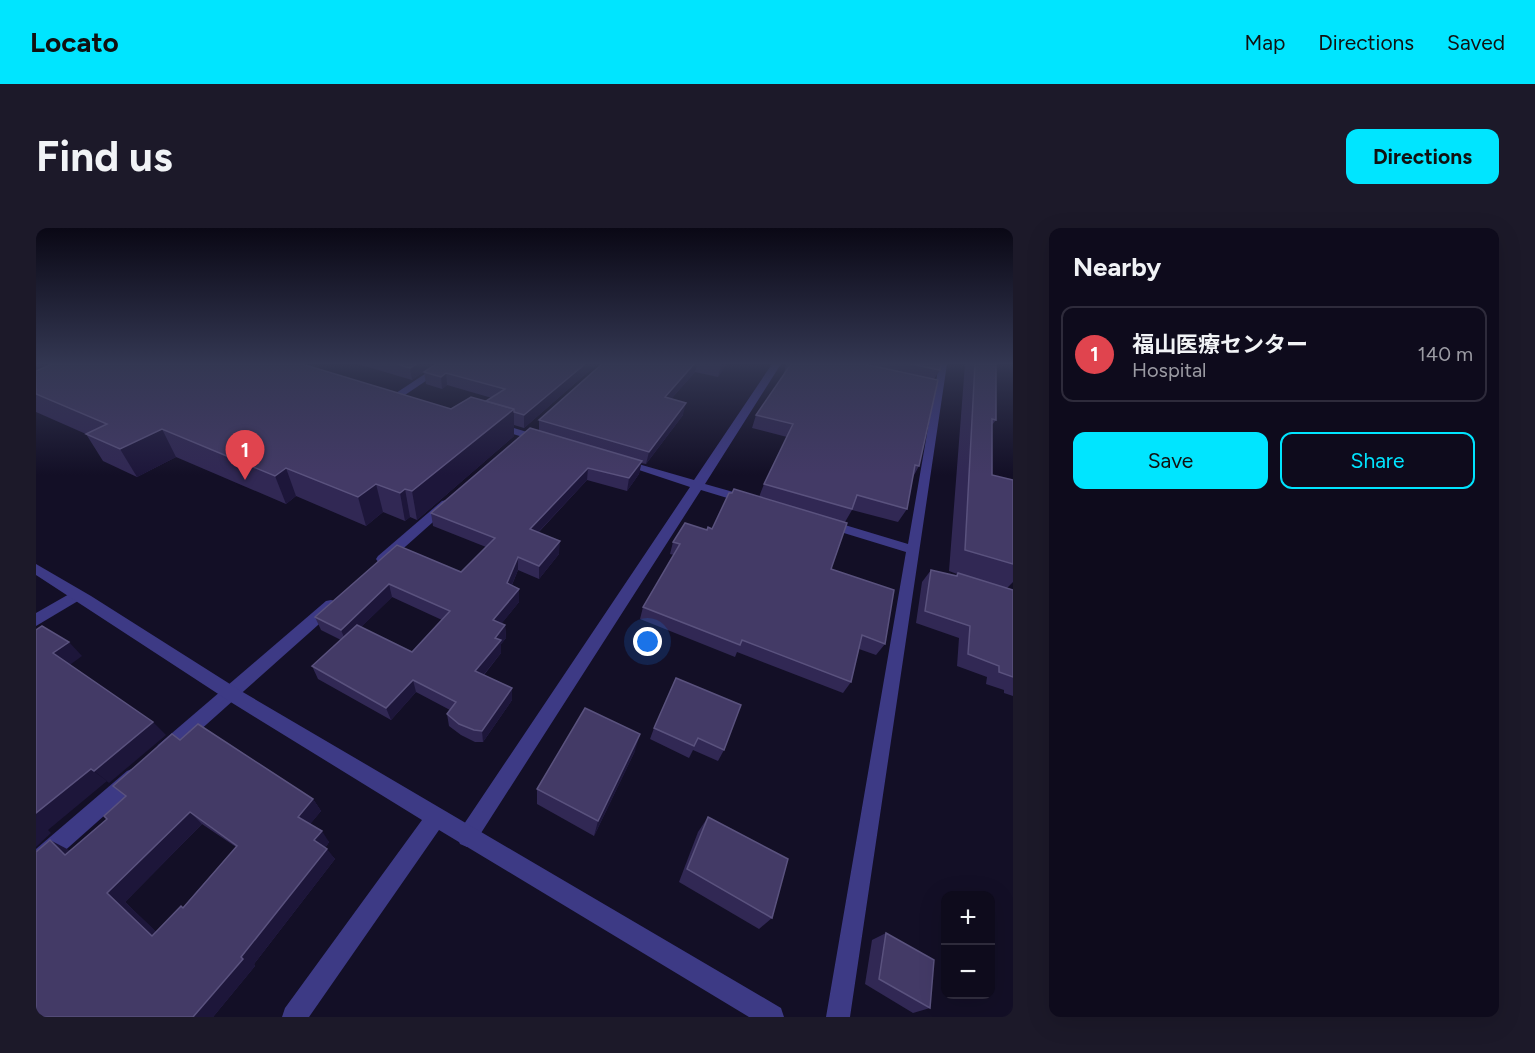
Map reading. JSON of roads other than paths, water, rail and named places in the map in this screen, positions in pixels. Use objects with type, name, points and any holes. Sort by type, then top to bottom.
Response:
[{"type":"street","points":[[467,837],[753,401]]},
{"type":"street","points":[[838,1017],[918,569],[914,550],[932,401]]},
{"type":"street","points":[[483,421],[560,445]]},
{"type":"street","points":[[606,458],[755,502]]},
{"type":"street","points":[[373,567],[454,497]]},
{"type":"street","points":[[812,519],[914,550]]},
{"type":"street","points":[[36,569],[230,693],[435,818],[772,1017]]},
{"type":"street","points":[[36,620],[78,594]]},
{"type":"street","points":[[36,863],[337,599]]},
{"type":"street","points":[[294,1017],[435,818]]},
{"type":"place","name":"福山医療センター","points":[[245,480]]}]
